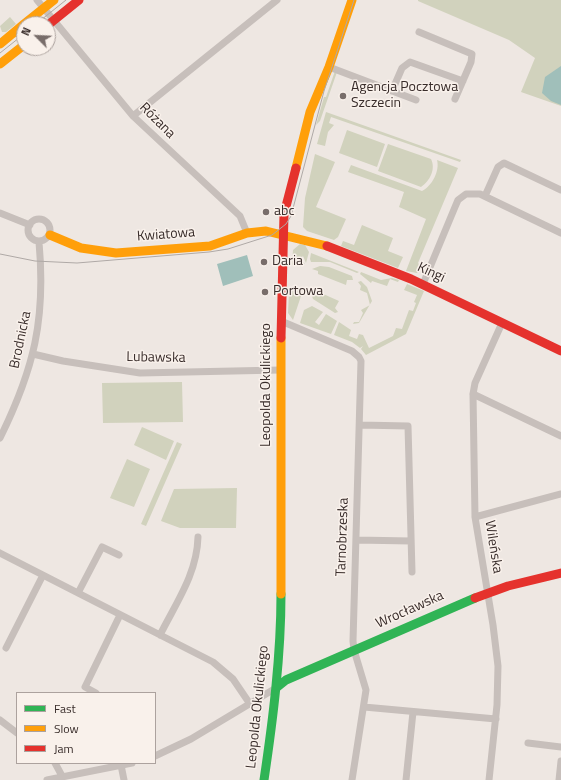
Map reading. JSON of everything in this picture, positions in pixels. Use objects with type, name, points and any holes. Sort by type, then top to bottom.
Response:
[{"type":"street","name":"Różana","points":[[37,0],[44,8],[48,16]]},
{"type":"street","points":[[34,16],[54,0]]},
{"type":"street","points":[[56,19],[79,0]]},
{"type":"street","points":[[133,116],[277,0]]},
{"type":"street","name":"Leopolda Okulickiego","points":[[264,780],[276,688],[281,590],[280,370],[285,206],[304,131],[312,107],[329,67],[352,0]]},
{"type":"street","name":"Różana","points":[[56,29],[133,116],[240,216],[248,233]]},
{"type":"street","points":[[0,44],[16,31]]},
{"type":"street","points":[[419,32],[472,54],[471,62],[455,99]]},
{"type":"street","points":[[0,64],[16,51]]},
{"type":"street","points":[[392,91],[402,68],[410,62],[463,81]]},
{"type":"street","points":[[329,67],[416,100]]},
{"type":"street","points":[[485,196],[498,167],[504,164],[561,190]]},
{"type":"street","points":[[423,284],[458,200],[466,194],[471,193],[485,196],[561,233]]},
{"type":"street","points":[[0,213],[30,225]]},
{"type":"street","points":[[36,220],[44,220],[50,227],[50,235],[45,241],[39,242],[33,240],[29,236],[30,225],[36,220]]},
{"type":"street","name":"Kwiatowa","points":[[50,235],[85,249],[116,253],[211,246],[248,233],[266,230],[284,234]]},
{"type":"street","name":"Kingi","points":[[284,234],[324,245],[423,284],[561,351]]},
{"type":"street","name":"Brodnicka","points":[[0,438],[23,388],[33,354],[42,301],[39,242]]},
{"type":"street","name":"Tarnobrzeska","points":[[281,321],[346,348],[359,356],[361,373],[354,650],[365,684],[364,707],[352,780]]},
{"type":"street","name":"Wileńska","points":[[488,780],[496,719],[498,666],[475,517],[473,394],[475,382],[502,323]]},
{"type":"street","name":"Lubawska","points":[[33,354],[63,361],[140,373],[280,370]]},
{"type":"street","points":[[473,394],[561,436]]},
{"type":"street","points":[[360,425],[408,426],[412,572]]},
{"type":"street","points":[[475,517],[561,494]]},
{"type":"street","points":[[160,635],[193,569],[197,553],[198,537]]},
{"type":"street","points":[[356,540],[411,541]]},
{"type":"street","points":[[78,593],[102,547],[119,555]]},
{"type":"street","points":[[0,553],[219,667],[237,684],[250,704]]},
{"type":"street","name":"Wrocławska","points":[[276,688],[286,680],[487,593],[561,573]]},
{"type":"street","points":[[6,648],[43,575]]},
{"type":"street","points":[[94,692],[85,687],[120,615]]},
{"type":"street","points":[[156,756],[191,739],[276,688]]},
{"type":"street","points":[[364,707],[496,719]]},
{"type":"street","points":[[406,780],[413,712]]},
{"type":"street","points":[[0,720],[16,732]]},
{"type":"street","points":[[528,743],[561,747]]},
{"type":"street","points":[[559,780],[561,761]]},
{"type":"street","points":[[56,764],[62,776]]},
{"type":"street","points":[[47,780],[126,764]]},
{"type":"street","points":[[121,765],[124,780]]},
{"type":"green space","points":[[418,0],[561,0],[561,106],[521,92],[535,58],[509,40]]},
{"type":"green space","points":[[10,17],[16,24],[6,32],[2,32],[0,26]]},
{"type":"green space","points":[[335,71],[337,72],[320,121],[316,125],[324,97],[326,97]]},
{"type":"green space","points":[[326,112],[461,160],[460,162],[331,117],[329,123],[334,125],[328,132],[325,146],[317,144]]},
{"type":"green space","points":[[347,130],[385,144],[377,167],[339,153]]},
{"type":"green space","points":[[388,144],[431,159],[433,167],[427,182],[421,187],[378,171]]},
{"type":"green space","points":[[315,154],[335,162],[316,207],[346,219],[338,237],[334,240],[307,231],[303,227],[305,198]]},
{"type":"green space","points":[[437,160],[458,168],[418,263],[421,267],[417,273],[406,271],[426,219],[399,207],[404,192],[348,172],[351,165],[422,191],[429,186],[434,178],[438,164]]},
{"type":"green space","points":[[362,225],[393,238],[388,251],[403,257],[398,268],[341,246],[343,241],[354,245]]},
{"type":"green space","points":[[300,244],[305,245],[309,252],[306,263],[303,256],[300,259],[305,264],[292,265],[293,250]]},
{"type":"green space","points":[[311,253],[359,272],[357,273],[330,262],[311,262]]},
{"type":"green space","points":[[320,266],[329,267],[352,276],[353,280],[347,280],[346,285],[318,274],[318,271],[312,269]]},
{"type":"green space","points":[[361,272],[381,280],[392,278],[399,280],[398,282],[390,279],[387,286],[372,281],[371,283],[360,274]]},
{"type":"green space","points":[[361,281],[367,287],[372,301],[370,305],[367,293],[360,290],[361,286],[358,282]]},
{"type":"green space","points":[[407,284],[424,291],[406,334],[366,355],[361,349],[363,346],[360,348],[352,342],[334,335],[339,322],[351,330],[349,336],[357,339],[359,334],[363,335],[369,348],[393,336],[396,328],[402,329],[409,310],[413,311],[416,303],[414,302],[417,295],[404,290]]},
{"type":"green space","points":[[293,287],[302,293],[293,320],[288,313],[289,291],[293,291]]},
{"type":"green space","points":[[312,289],[339,301],[335,308],[338,312],[335,313],[313,299],[310,291]]},
{"type":"green space","points":[[369,305],[359,323],[353,324],[354,322],[359,322],[363,313],[361,310]]},
{"type":"green space","points":[[312,306],[323,312],[315,322],[319,325],[326,314],[337,321],[331,334],[300,323],[304,310]]},
{"type":"green space","points":[[182,382],[183,422],[103,423],[102,383]]},
{"type":"green space","points":[[142,427],[174,441],[166,460],[134,445]]},
{"type":"green space","points":[[177,442],[182,444],[146,526],[141,524]]},
{"type":"green space","points":[[127,459],[150,469],[134,507],[110,498]]},
{"type":"green space","points":[[237,488],[236,528],[180,528],[161,521],[174,489]]},
{"type":"water","points":[[561,66],[561,105],[551,101],[542,93],[545,77]]},
{"type":"water","points":[[247,255],[253,276],[223,286],[217,264]]},
{"type":"tram line","points":[[46,16],[66,0]]},
{"type":"tram line","points":[[0,254],[35,261],[77,263],[209,252],[228,249],[272,235],[286,224],[291,216],[324,91],[354,0]]},
{"type":"tram line","points":[[0,53],[16,40]]},
{"type":"traffic: fast","points":[[264,780],[276,687],[280,641],[281,594]]},
{"type":"traffic: fast","points":[[276,688],[286,680],[475,598]]},
{"type":"traffic: slow","points":[[34,16],[54,0]]},
{"type":"traffic: slow","points":[[296,168],[310,112],[329,67],[352,0]]},
{"type":"traffic: slow","points":[[0,44],[16,31]]},
{"type":"traffic: slow","points":[[0,64],[16,51]]},
{"type":"traffic: slow","points":[[50,235],[81,248],[116,253],[210,246],[247,233],[266,231],[327,246]]},
{"type":"traffic: slow","points":[[281,338],[281,594]]},
{"type":"traffic: jam","points":[[56,19],[79,0]]},
{"type":"traffic: jam","points":[[281,338],[284,214],[296,168]]},
{"type":"traffic: jam","points":[[327,246],[411,279],[561,351]]},
{"type":"traffic: jam","points":[[475,598],[508,586],[561,573]]},
{"type":"place","name":"Agencja Pocztowa Szczecin","points":[[343,96]]},
{"type":"place","name":"abc","points":[[266,212]]},
{"type":"place","name":"Daria","points":[[264,262]]},
{"type":"place","name":"Portowa","points":[[265,292]]}]
